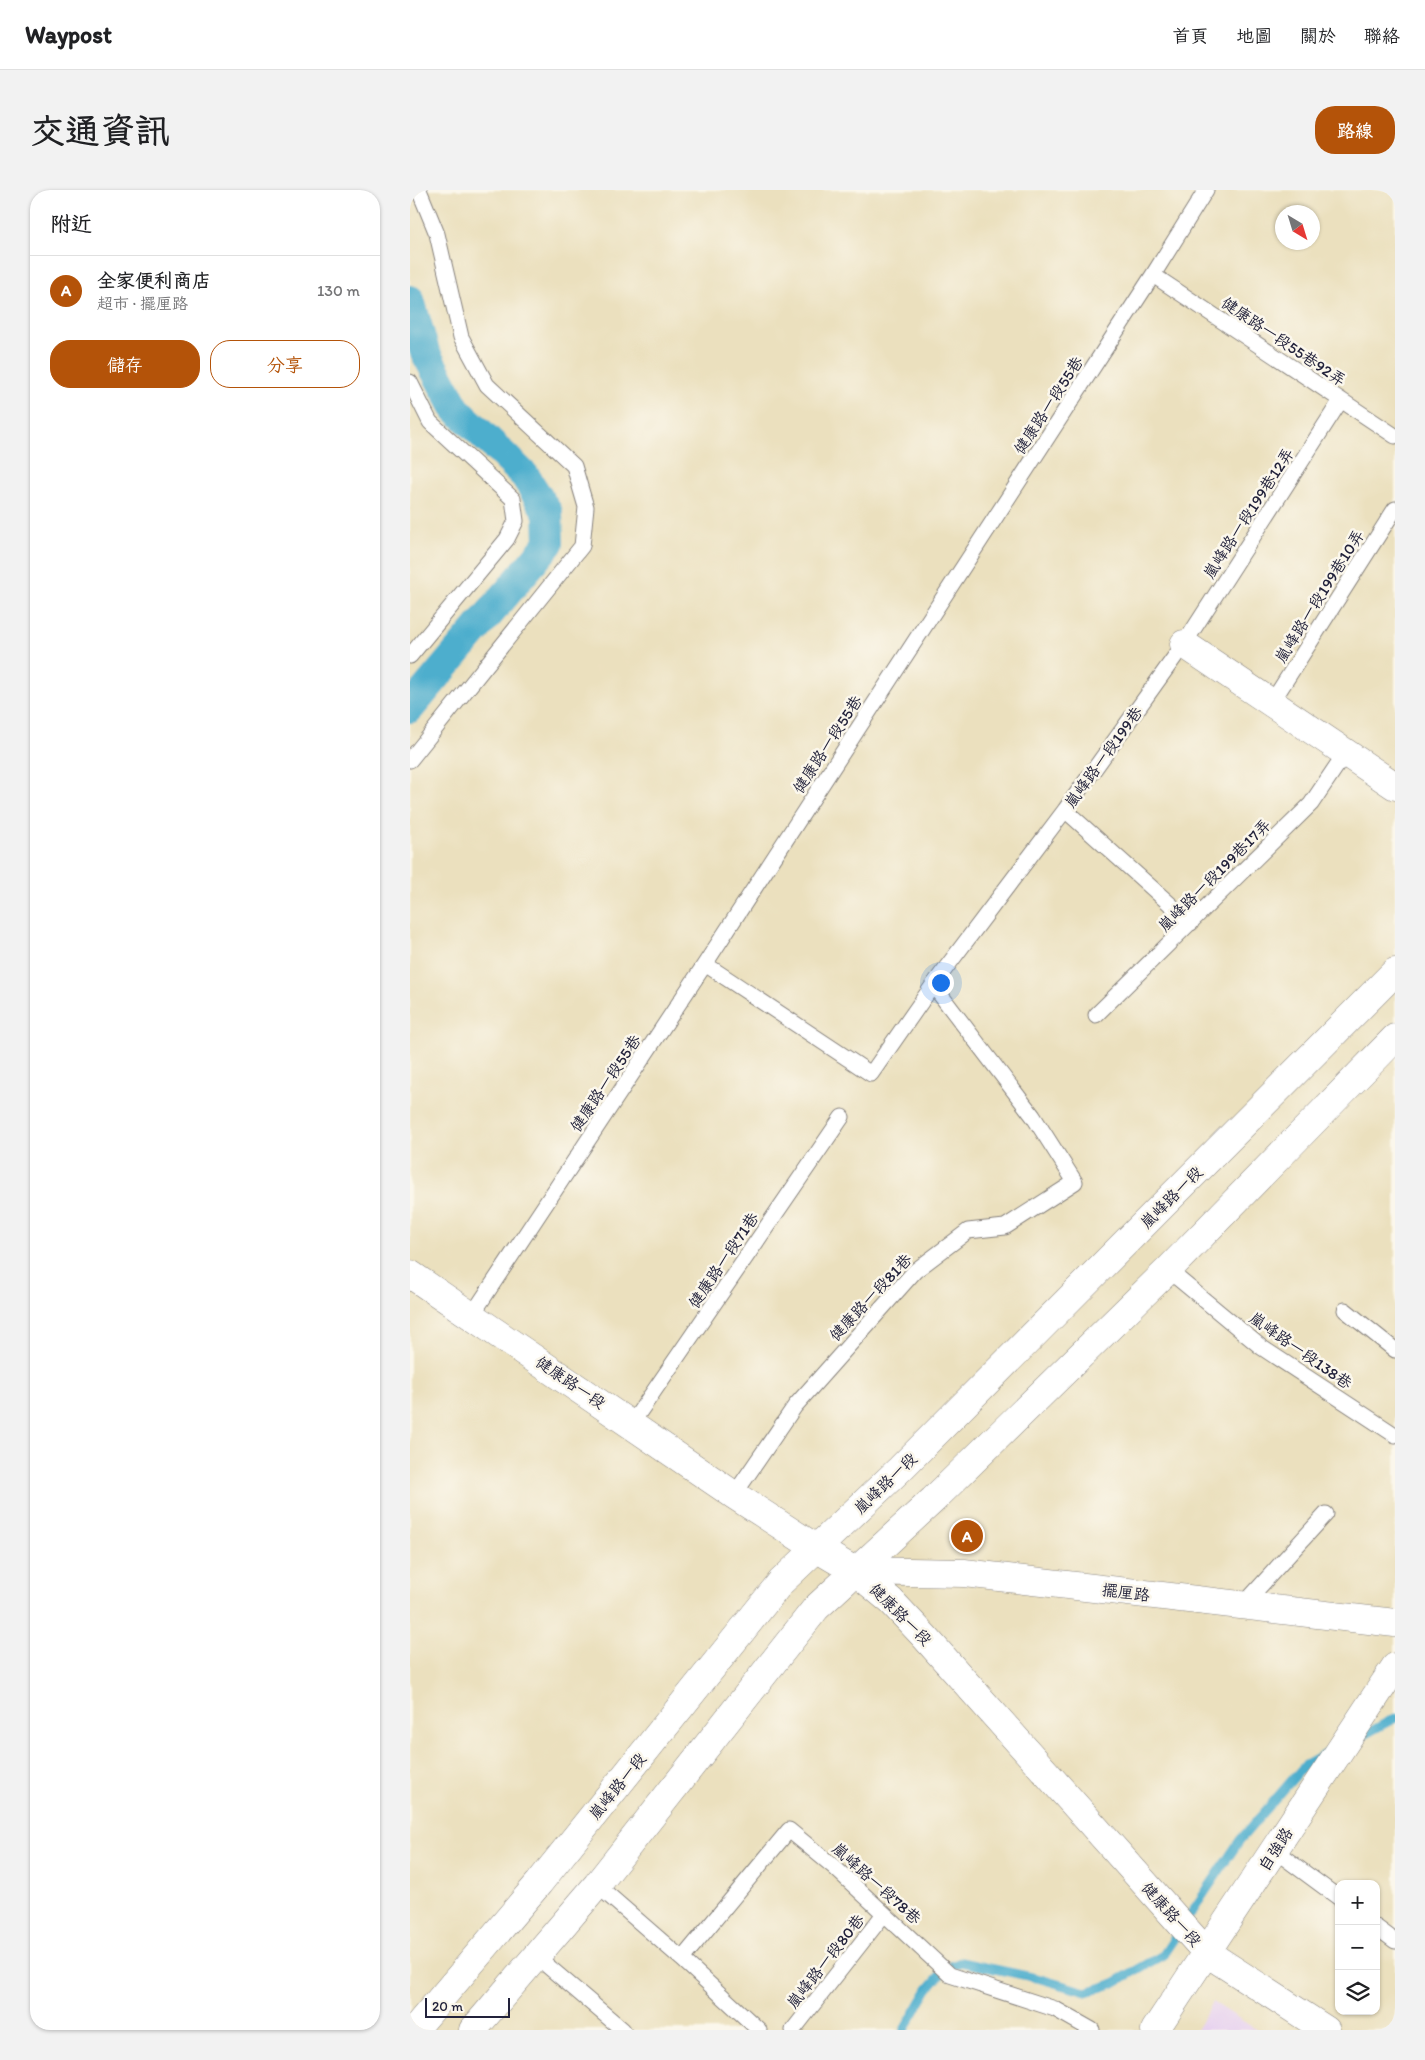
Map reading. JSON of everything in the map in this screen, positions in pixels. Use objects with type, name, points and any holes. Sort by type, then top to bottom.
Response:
[{"type":"main road","points":[[1184,644],[1395,786]]},
{"type":"main road","name":"嵐峰路一段","points":[[414,2030],[539,1883],[781,1582],[900,1470],[1395,972]]},
{"type":"main road","points":[[473,2030],[597,1885],[816,1608],[933,1500],[1168,1270],[1395,1038]]},
{"type":"main road","name":"健康路一段","points":[[410,1274],[632,1423],[734,1495],[816,1548],[856,1571],[891,1601],[924,1636],[1207,1953],[1326,2030]]},
{"type":"main road","name":"擺厘路","points":[[856,1571],[964,1573],[1395,1623]]},
{"type":"main road","name":"自強路","points":[[1155,2030],[1395,1667]]},
{"type":"lane","points":[[410,760],[582,546],[586,507],[574,466],[487,385],[461,337],[437,234],[419,190]]},
{"type":"lane","name":"健康路一段55巷","points":[[472,1315],[705,964],[1153,275],[1206,190]]},
{"type":"lane","name":"健康路一段55巷92弄","points":[[1153,275],[1395,436]]},
{"type":"lane","points":[[410,382],[430,422],[513,499],[516,521],[507,539],[410,656]]},
{"type":"lane","name":"嵐峰路一段199巷12弄","points":[[1184,644],[1341,400]]},
{"type":"lane","name":"嵐峰路一段199巷10弄","points":[[1272,702],[1395,509]]},
{"type":"lane","name":"嵐峰路一段199巷","points":[[705,964],[871,1074],[933,985],[1065,810],[1184,644]]},
{"type":"lane","name":"嵐峰路一段199巷17弄","points":[[1096,1015],[1311,804],[1346,752]]},
{"type":"lane","points":[[1065,810],[1191,923]]},
{"type":"lane","name":"健康路一段81巷","points":[[734,1495],[795,1406],[915,1271],[968,1231],[1006,1227],[1075,1182],[1032,1116],[933,985]]},
{"type":"lane","name":"健康路一段71巷","points":[[632,1423],[842,1117]]},
{"type":"lane","name":"嵐峰路一段138巷","points":[[1168,1270],[1261,1347],[1395,1435]]},
{"type":"lane","points":[[1345,1310],[1395,1350]]},
{"type":"lane","points":[[1243,1605],[1326,1514]]},
{"type":"lane","name":"嵐峰路一段78巷","points":[[682,1959],[789,1830],[834,1867],[950,1974],[1055,2009],[1092,2030]]},
{"type":"lane","points":[[1274,1850],[1335,1895]]},
{"type":"lane","points":[[597,1885],[682,1959],[759,2030]]},
{"type":"lane","name":"嵐峰路一段80巷","points":[[793,2030],[884,1914]]},
{"type":"lane","points":[[1380,1930],[1395,1941]]},
{"type":"lane","points":[[536,1956],[623,2030]]},
{"type":"shaded area","points":[[1213,2002],[1257,2030],[1196,2030]]},
{"type":"waterway","points":[[410,300],[425,352],[456,409],[525,476],[548,513],[549,543],[410,708]]},
{"type":"waterway","points":[[1360,1737],[1395,1718]]},
{"type":"waterway","points":[[904,2030],[928,1989],[946,1968],[961,1962],[1037,1978],[1086,1992],[1112,1984],[1163,1955],[1240,1840],[1304,1766],[1328,1753]]},
{"type":"place","name":"全家便利商店","points":[[967,1536]]}]
